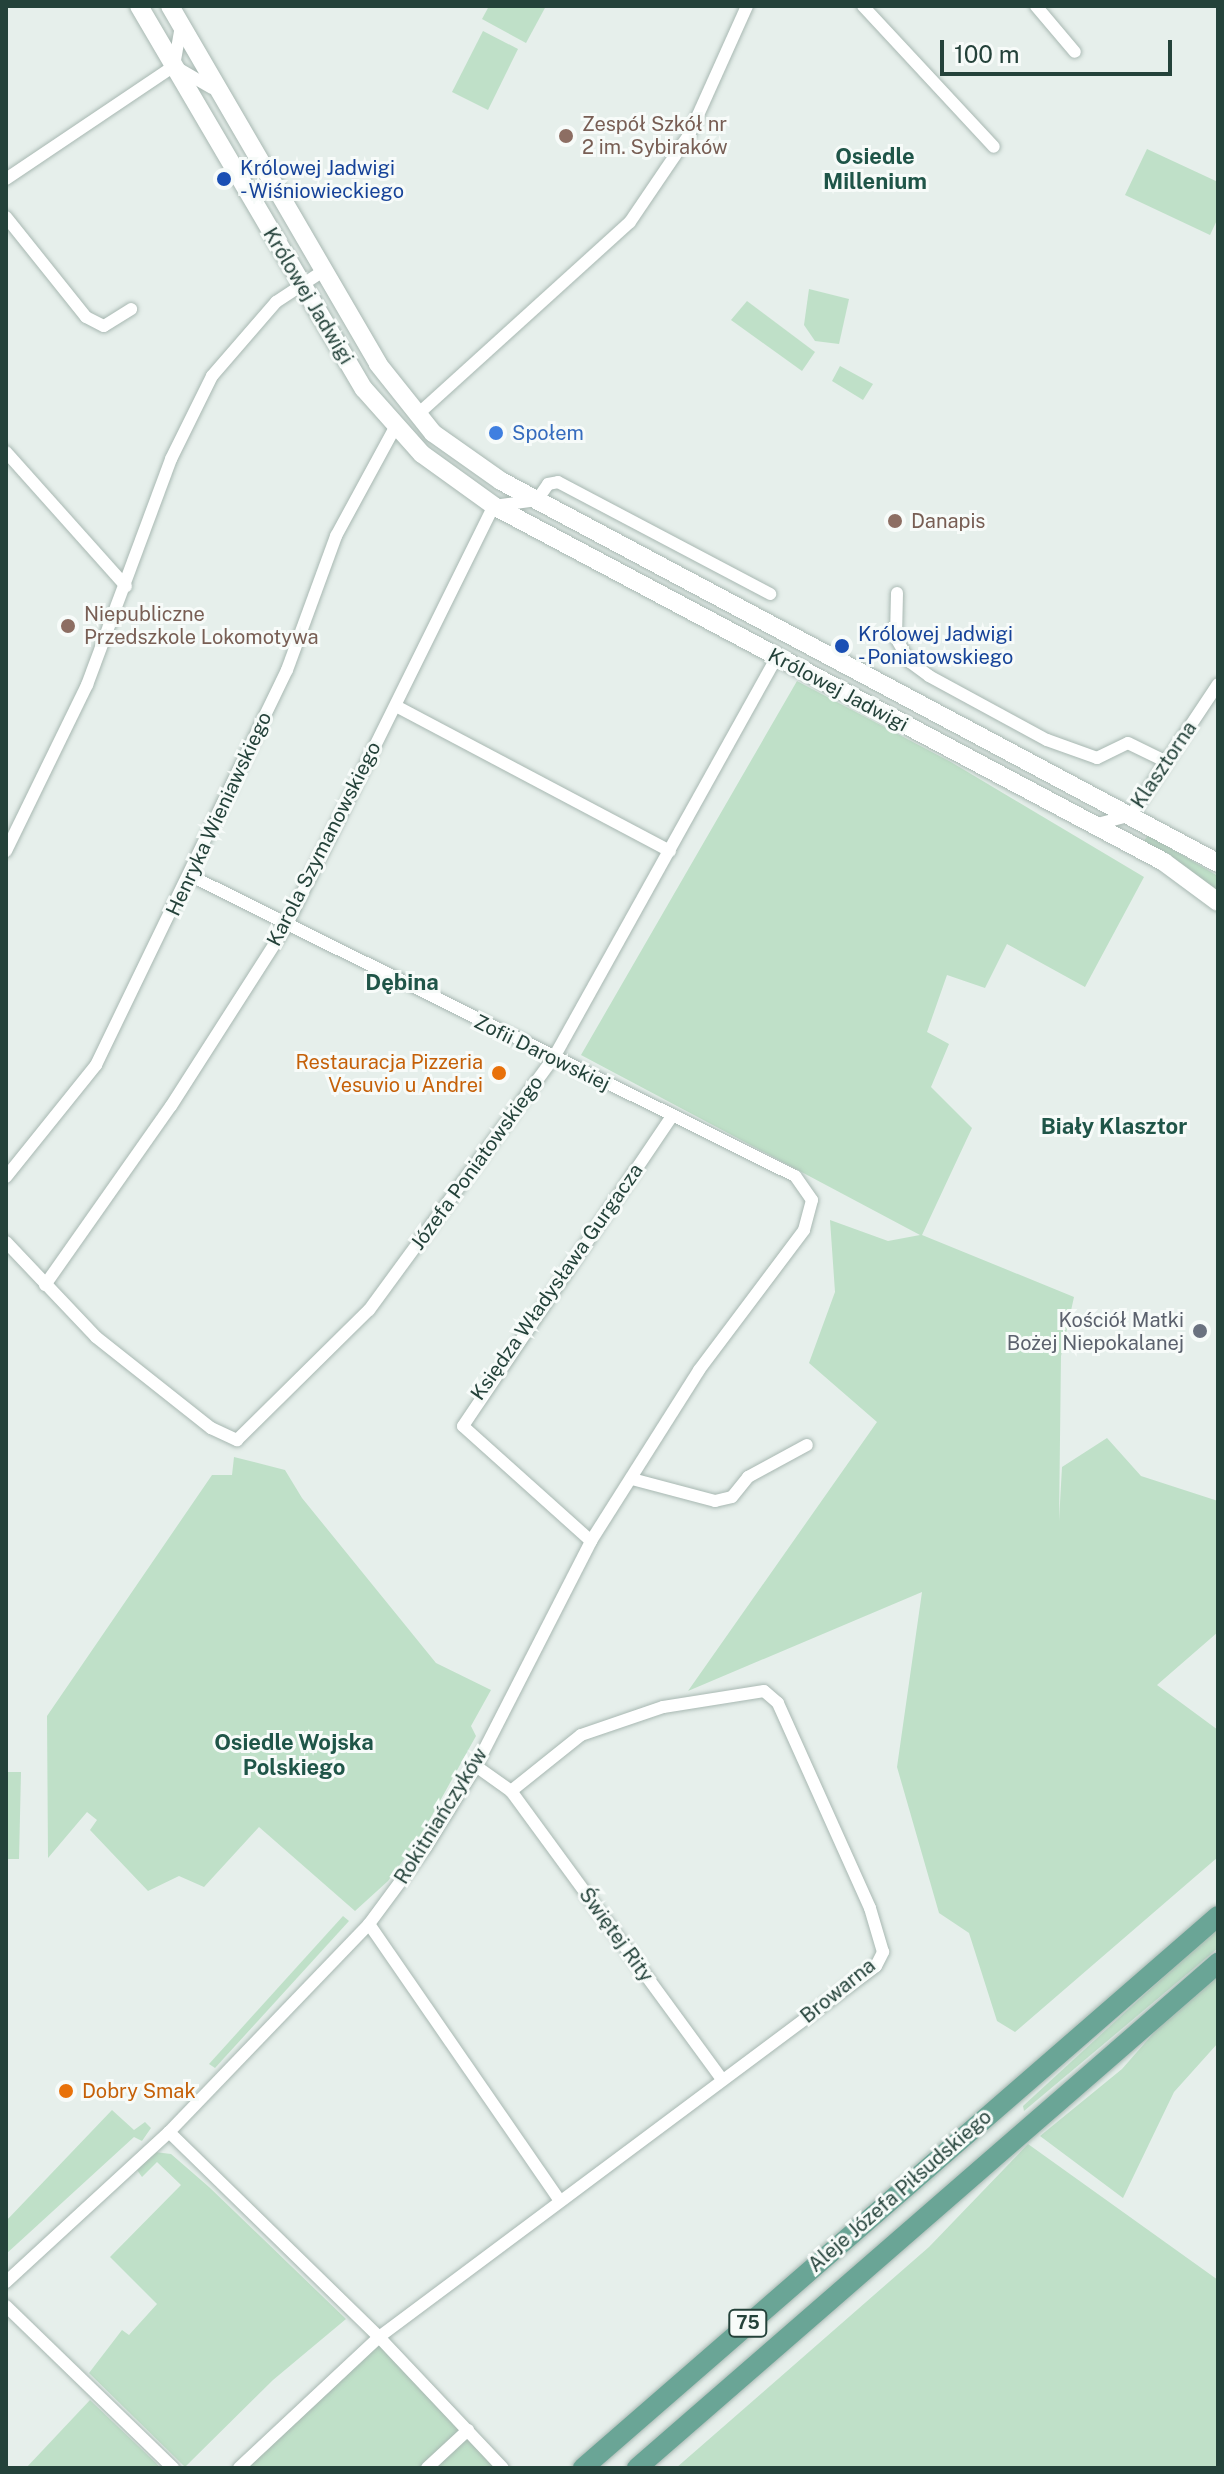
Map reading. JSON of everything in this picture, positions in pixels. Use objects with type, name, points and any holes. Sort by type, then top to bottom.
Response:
[{"type":"main road","name":"Królowej Jadwigi","points":[[139,6],[300,286],[394,429],[494,506],[1094,825],[1218,902]]},
{"type":"main road","name":"Królowej Jadwigi","points":[[170,6],[378,364],[417,415],[450,446],[537,500],[1218,863]]},
{"type":"main road","name":"Aleje Józefa Piłsudskiego","points":[[583,2468],[1218,1916]]},
{"type":"main road","name":"Aleje Józefa Piłsudskiego","points":[[637,2468],[1218,1963]]},
{"type":"main road","points":[[1002,2103],[1026,2130]]},
{"type":"street","points":[[417,415],[630,222],[689,135],[747,6]]},
{"type":"street","points":[[863,6],[994,147]]},
{"type":"street","points":[[1036,6],[1075,52]]},
{"type":"street","points":[[6,179],[174,66],[181,25]]},
{"type":"street","points":[[174,66],[197,75],[221,96]]},
{"type":"street","points":[[6,217],[86,317],[104,326],[131,309]]},
{"type":"street","points":[[6,851],[87,685],[171,459],[212,376],[247,331],[300,286],[323,271]]},
{"type":"street","name":"Henryka Wieniawskiego","points":[[6,1177],[96,1065],[191,876],[287,670],[336,536],[394,429]]},
{"type":"street","points":[[6,452],[126,586]]},
{"type":"street","points":[[538,531],[537,500],[548,484],[558,482],[770,594]]},
{"type":"street","points":[[494,506],[537,500]]},
{"type":"street","name":"Karola Szymanowskiego","points":[[45,1285],[171,1106],[286,926],[494,506]]},
{"type":"street","points":[[897,593],[896,638],[910,662],[929,676],[1047,740],[1097,758],[1128,743],[1167,762]]},
{"type":"street","name":"Józefa Poniatowskiego","points":[[45,1285],[134,1369],[226,1439],[237,1440],[369,1310],[553,1059],[777,657]]},
{"type":"street","name":"Klasztorna","points":[[1094,825],[1131,815],[1218,684]]},
{"type":"street","points":[[396,706],[670,851]]},
{"type":"street","points":[[1131,815],[1137,849]]},
{"type":"street","name":"Zofii Darowskiej","points":[[191,876],[553,1059],[795,1176],[812,1200],[804,1230],[772,1269]]},
{"type":"street","name":"Księdza Władysława Gurgacza","points":[[591,1541],[463,1426],[672,1116]]},
{"type":"street","points":[[6,1242],[45,1285]]},
{"type":"street","name":"Rokitniańczyków","points":[[6,2282],[169,2132],[369,1924],[426,1847],[476,1766],[591,1541],[699,1370],[772,1269]]},
{"type":"street","points":[[632,1479],[715,1501],[732,1497],[748,1477],[807,1445]]},
{"type":"street","name":"Browarna","points":[[239,2468],[379,2337],[558,2198],[876,1966],[883,1952],[870,1908],[778,1703],[764,1691],[663,1707],[581,1735],[511,1791]]},
{"type":"street","points":[[476,1766],[511,1791]]},
{"type":"street","name":"Świętej Rity","points":[[511,1791],[722,2079]]},
{"type":"street","points":[[369,1924],[558,2198]]},
{"type":"street","points":[[169,2132],[379,2337],[503,2468]]},
{"type":"street","points":[[6,2306],[173,2468]]},
{"type":"street","points":[[427,2468],[468,2430]]},
{"type":"green space","points":[[489,6],[546,6],[526,43],[482,19]]},
{"type":"green space","points":[[483,31],[518,49],[488,110],[452,92]]},
{"type":"green space","points":[[1147,149],[1218,182],[1218,218],[1210,235],[1125,195]]},
{"type":"green space","points":[[809,289],[849,299],[839,344],[815,341],[804,325]]},
{"type":"green space","points":[[747,301],[815,352],[802,371],[731,320]]},
{"type":"green space","points":[[840,366],[873,384],[863,400],[832,381]]},
{"type":"green space","points":[[797,681],[951,762],[1144,877],[1085,987],[1007,944],[985,988],[947,975],[927,1032],[949,1044],[931,1087],[972,1128],[922,1235],[1074,1297],[1061,1356],[1059,1521],[1062,1467],[1107,1438],[1141,1476],[1218,1501],[1218,1632],[1157,1685],[1218,1730],[1218,1857],[1015,2032],[997,2021],[969,1933],[939,1913],[897,1767],[922,1592],[688,1691],[877,1422],[809,1363],[835,1292],[830,1220],[888,1241],[920,1235],[581,1055]]},
{"type":"green space","points":[[1148,835],[1218,876],[1218,894],[1144,841]]},
{"type":"green space","points":[[234,1457],[285,1470],[302,1498],[436,1663],[491,1690],[471,1726],[476,1736],[420,1837],[388,1881],[355,1911],[259,1827],[204,1887],[179,1876],[148,1891],[90,1830],[97,1820],[87,1812],[48,1858],[47,1716],[212,1475],[232,1475]]},
{"type":"green space","points":[[6,1772],[21,1772],[19,1859],[6,1859]]},
{"type":"green space","points":[[343,1916],[349,1921],[215,2068],[209,2064]]},
{"type":"green space","points":[[1218,1927],[1218,1948],[1024,2111],[1023,2106]]},
{"type":"green space","points":[[1218,1976],[1218,2043],[1174,2092],[1123,2198],[1040,2136],[1122,2069],[1158,2028]]},
{"type":"green space","points":[[112,2110],[134,2130],[145,2122],[151,2128],[142,2141],[134,2137],[6,2254],[6,2221]]},
{"type":"green space","points":[[1028,2144],[1218,2280],[1218,2468],[676,2468],[929,2247]]},
{"type":"green space","points":[[155,2152],[171,2154],[209,2187],[346,2319],[273,2380],[185,2467],[89,2373],[122,2330],[129,2335],[157,2304],[110,2257],[181,2185],[157,2162],[142,2177],[137,2170]]},
{"type":"green space","points":[[379,2337],[504,2468],[239,2468]]},
{"type":"green space","points":[[90,2400],[156,2463],[160,2468],[26,2468]]},
{"type":"place","name":"Zespół Szkół nr 2 im. Sybiraków","points":[[566,136]]},
{"type":"place","name":"Królowej Jadwigi - Wiśniowieckiego","points":[[224,179]]},
{"type":"place","name":"Społem","points":[[496,433]]},
{"type":"place","name":"Danapis","points":[[895,521]]},
{"type":"place","name":"Niepubliczne Przedszkole Lokomotywa","points":[[68,626]]},
{"type":"place","name":"Królowej Jadwigi - Poniatowskiego","points":[[842,646]]},
{"type":"place","name":"Restauracja Pizzeria Vesuvio u Andrei","points":[[499,1073]]},
{"type":"place","name":"Kościół Matki Bożej Niepokalanej","points":[[1200,1331]]},
{"type":"place","name":"Dobry Smak","points":[[66,2091]]},
{"type":"district","name":"Osiedle Millenium","points":[[875,168]]},
{"type":"district","name":"Dębina","points":[[402,983]]},
{"type":"district","name":"Biały Klasztor","points":[[1114,1127]]},
{"type":"district","name":"Osiedle Wojska Polskiego","points":[[294,1754]]}]
